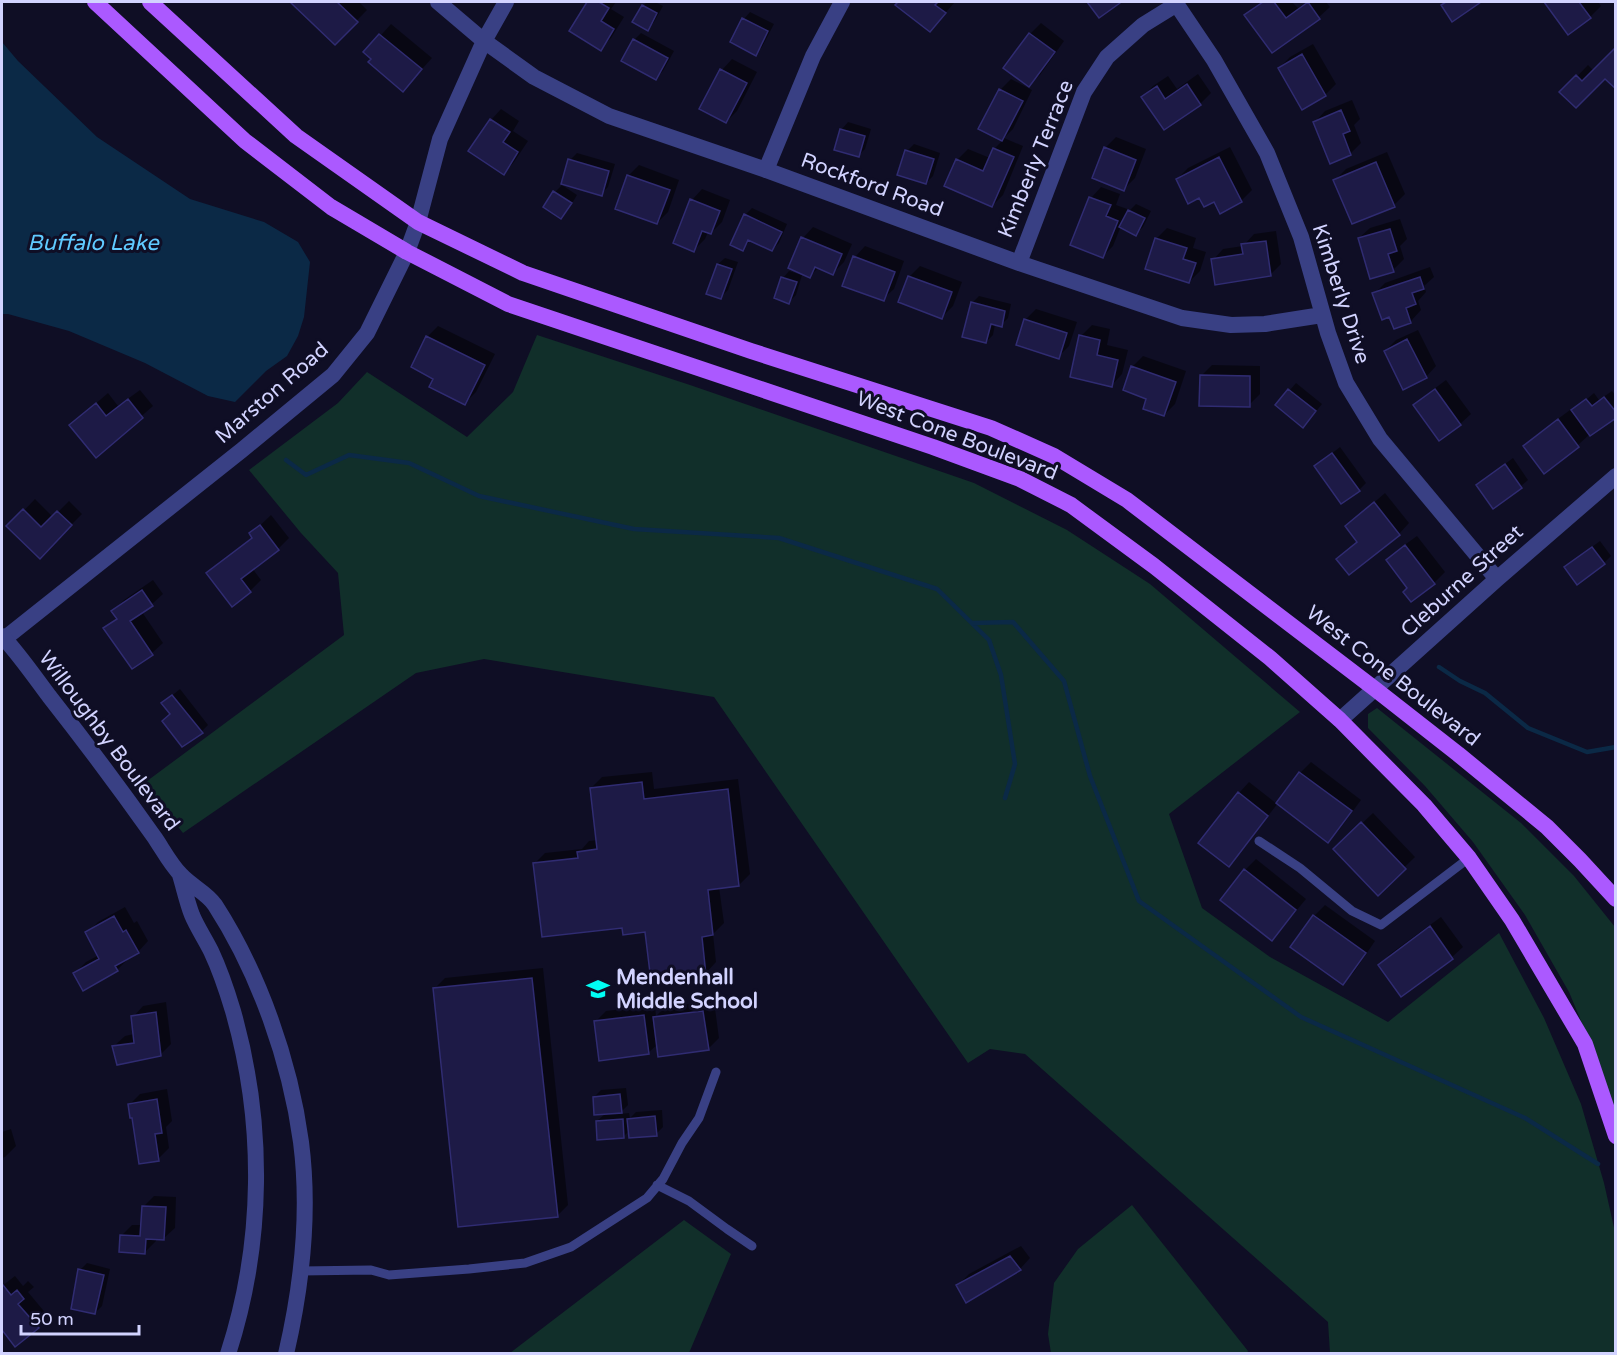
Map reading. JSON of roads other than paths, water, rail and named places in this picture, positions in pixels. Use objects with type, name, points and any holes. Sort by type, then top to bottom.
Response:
[{"type":"main road","name":"West Cone Boulevard","points":[[95,2],[245,141],[331,207],[407,252],[508,304],[933,447],[1020,479],[1071,505],[1154,566],[1270,658],[1340,720],[1424,806],[1469,858],[1512,920],[1585,1044],[1616,1136]]},
{"type":"main road","name":"West Cone Boulevard","points":[[150,2],[296,136],[418,222],[523,273],[751,351],[991,428],[1054,456],[1127,500],[1458,754],[1547,827],[1616,899]]},
{"type":"street","name":"Rockford Road","points":[[438,2],[484,41],[534,77],[609,116],[766,170],[1019,263],[1182,318],[1231,326],[1265,324],[1322,315]]},
{"type":"street","name":"Marston Road","points":[[3,637],[233,458],[333,375],[367,333],[407,252],[418,222],[440,139],[484,41],[506,2]]},
{"type":"street","points":[[766,170],[813,56],[842,2]]},
{"type":"street","name":"Kimberly Terrace","points":[[1019,263],[1084,92],[1107,57],[1143,25],[1176,3]]},
{"type":"street","name":"Kimberly Drive","points":[[1176,3],[1214,60],[1267,153],[1301,237],[1322,315],[1346,383],[1380,439],[1497,579]]},
{"type":"street","name":"Cleburne Street","points":[[1340,720],[1616,476]]},
{"type":"street","name":"Willoughby Boulevard","points":[[3,637],[97,757],[180,874],[213,902],[237,944],[267,1012],[281,1052],[301,1143],[304,1202],[301,1271],[286,1353]]},
{"type":"street","name":"Willoughby Boulevard","points":[[180,874],[192,914],[212,954],[233,1010],[243,1051],[255,1132],[255,1218],[252,1252],[228,1353]]},
{"type":"lane","points":[[1259,841],[1300,868],[1352,911],[1381,925],[1469,858]]},
{"type":"lane","points":[[301,1271],[371,1270],[389,1275],[525,1263],[571,1247],[646,1198],[663,1179],[682,1143],[699,1118],[716,1072]]},
{"type":"lane","points":[[657,1185],[689,1201],[752,1246]]},
{"type":"water","name":"Buffalo Lake","points":[[2,42],[18,61],[97,137],[190,199],[264,222],[298,242],[310,262],[304,317],[298,336],[287,356],[266,371],[235,402],[208,396],[145,363],[69,331],[2,314]]},
{"type":"waterway","points":[[286,460],[306,475],[349,455],[409,463],[479,496],[634,529],[779,538],[937,589],[989,640],[1001,675],[1015,764],[1005,798]]},
{"type":"waterway","points":[[972,623],[1013,622],[1064,681],[1090,776],[1139,901],[1301,1017],[1525,1118],[1598,1164]]},
{"type":"waterway","points":[[1439,667],[1460,681],[1485,693],[1528,728],[1587,752],[1616,747]]},
{"type":"place","name":"Mendenhall Middle School","points":[[598,989]]}]
